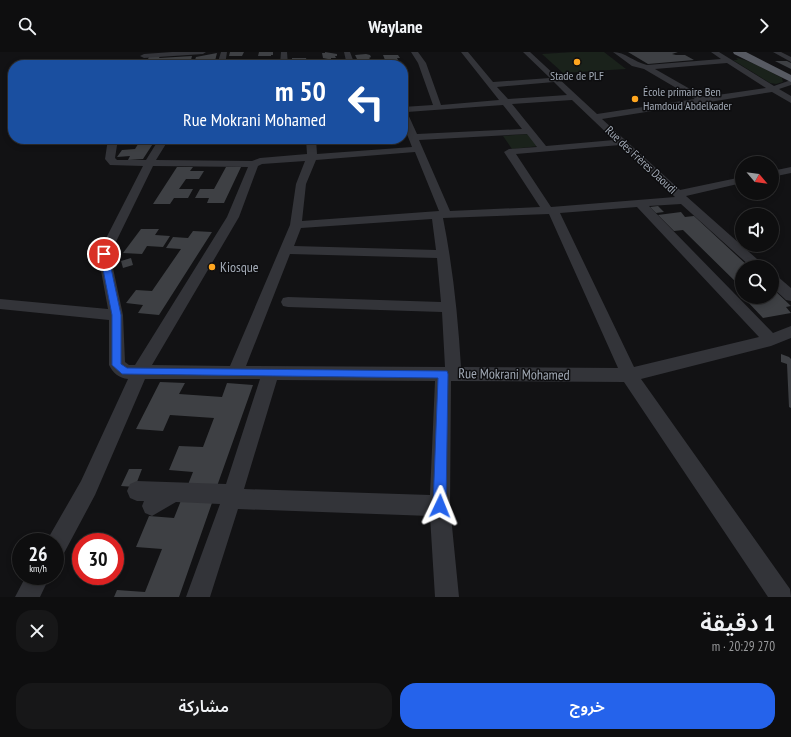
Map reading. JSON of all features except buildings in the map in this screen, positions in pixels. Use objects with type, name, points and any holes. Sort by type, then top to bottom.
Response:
[{"type":"highway","points":[[738,52],[791,79]]},
{"type":"highway","points":[[748,52],[791,74]]},
{"type":"street","points":[[144,54],[203,52]]},
{"type":"street","points":[[414,52],[422,63],[438,107]]},
{"type":"street","points":[[464,52],[544,149]]},
{"type":"street","name":"Rue des Frères Daoudi","points":[[526,52],[681,197],[751,260]]},
{"type":"street","points":[[616,52],[635,64],[647,67],[703,100]]},
{"type":"street","points":[[714,52],[727,61],[776,88],[791,100]]},
{"type":"street","points":[[776,52],[791,60]]},
{"type":"street","points":[[647,67],[727,61]]},
{"type":"street","points":[[491,85],[556,80]]},
{"type":"street","points":[[776,88],[791,82]]},
{"type":"street","points":[[595,117],[791,86]]},
{"type":"street","points":[[408,110],[504,101],[573,97]]},
{"type":"street","points":[[408,124],[419,149],[442,215],[444,254],[450,307],[448,374],[440,506],[451,596]]},
{"type":"street","points":[[502,143],[530,131]]},
{"type":"street","points":[[414,137],[502,143],[544,149],[622,142]]},
{"type":"street","points":[[502,143],[550,210],[629,375],[782,597]]},
{"type":"street","points":[[112,144],[109,154],[110,159],[114,163],[150,164],[254,164],[260,161],[312,156],[419,149]]},
{"type":"street","name":"Rue Mokrani Mohamed","points":[[161,144],[104,254],[116,315],[117,365],[125,372],[629,375],[771,340],[791,332]]},
{"type":"street","points":[[235,373],[296,225],[301,184],[312,156],[311,144]]},
{"type":"street","points":[[63,533],[88,488],[139,373],[230,223],[254,164]]},
{"type":"street","points":[[779,173],[791,170]]},
{"type":"street","points":[[296,225],[640,204],[681,197],[735,182]]},
{"type":"street","points":[[640,204],[771,340]]},
{"type":"street","points":[[286,250],[444,254]]},
{"type":"street","points":[[779,285],[791,296]]},
{"type":"street","points":[[288,302],[450,307]]},
{"type":"street","points":[[0,304],[116,315]]},
{"type":"street","points":[[198,597],[232,497],[270,374]]},
{"type":"street","points":[[148,493],[440,506]]},
{"type":"street","points":[[27,597],[34,585]]},
{"type":"shaded area","points":[[604,52],[626,69],[563,73],[542,54]]},
{"type":"shaded area","points":[[736,58],[746,60],[765,69],[782,78],[783,82],[776,84],[770,83],[733,60],[738,60]]},
{"type":"shaded area","points":[[529,134],[539,146],[512,149],[503,136]]},
{"type":"place","name":"Stade de PLF","points":[[577,62]]},
{"type":"place","name":"École primaire Ben Hamdoud Abdelkader","points":[[635,99]]},
{"type":"place","name":"Kiosque","points":[[212,267]]},
{"type":"route","points":[[104,254],[116,315],[117,365],[125,372],[443,374],[440,506]]}]
